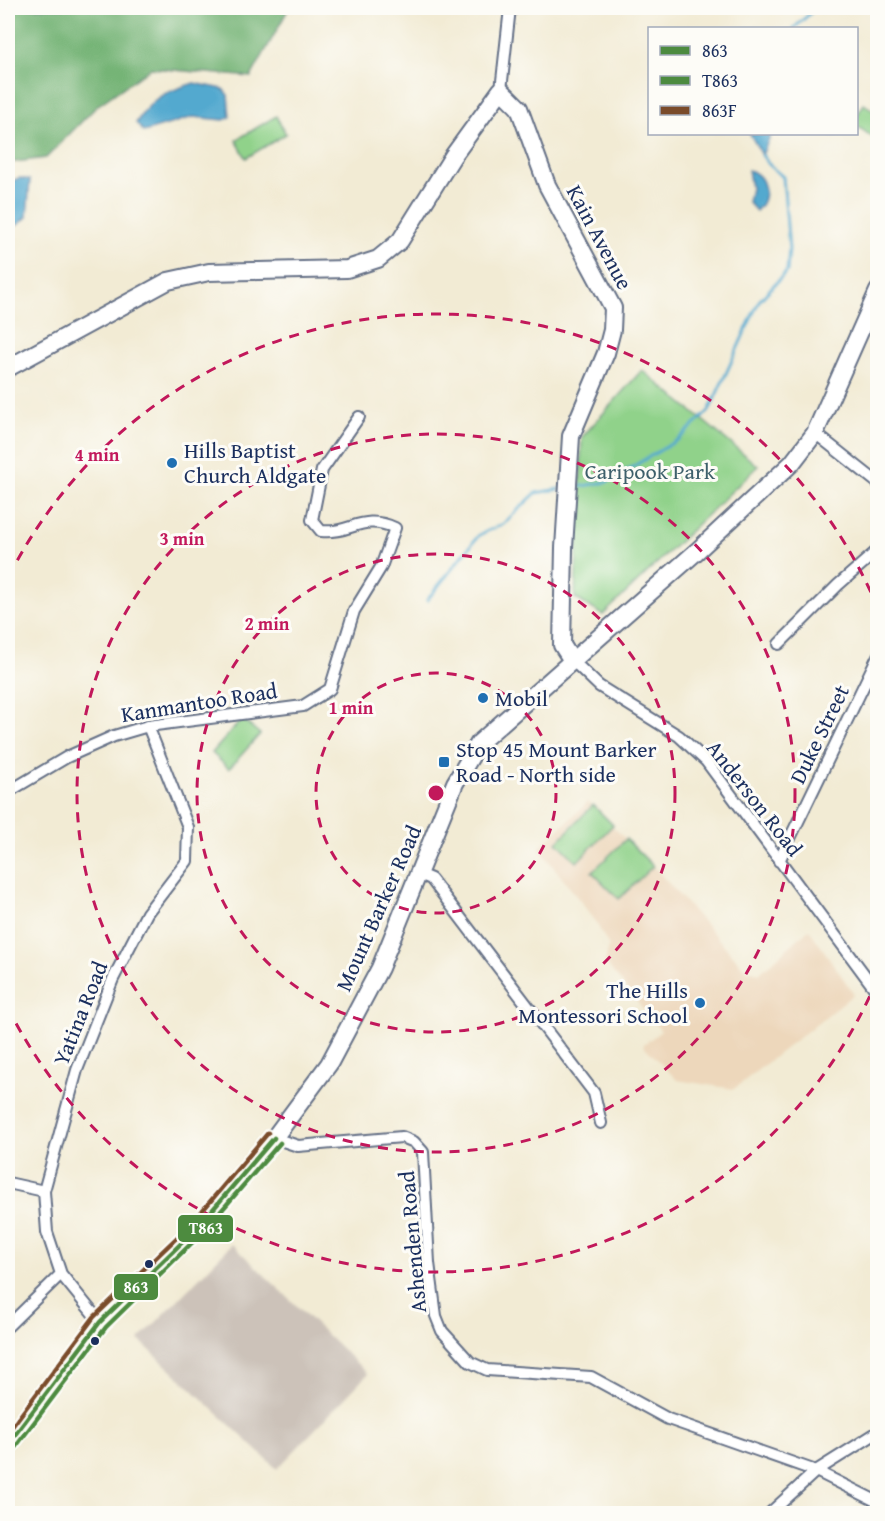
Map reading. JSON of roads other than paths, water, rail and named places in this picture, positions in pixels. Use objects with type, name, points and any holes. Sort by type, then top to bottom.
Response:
[{"type":"main road","points":[[8,368],[168,280],[209,272],[347,269],[378,259],[400,241],[453,156],[501,90]]},
{"type":"main road","name":"Kain Avenue","points":[[501,90],[519,108],[546,185],[613,308],[612,330],[606,353],[571,436],[564,548],[562,645],[571,659]]},
{"type":"main road","name":"Mount Barker Road","points":[[8,1444],[100,1322],[197,1228],[273,1138],[329,1064],[380,968],[455,783],[479,743],[571,659],[696,552],[792,463],[815,434],[878,291]]},
{"type":"street","points":[[501,90],[510,8]]},
{"type":"street","name":"Kanmantoo Road","points":[[8,792],[67,757],[114,736],[148,726],[303,706],[330,689],[354,611],[381,567],[395,528],[382,522],[363,522],[335,532],[321,531],[312,520],[322,470],[359,417]]},
{"type":"street","points":[[815,434],[878,483]]},
{"type":"street","points":[[779,644],[838,585],[878,550]]},
{"type":"street","name":"Duke Street","points":[[779,861],[878,656]]},
{"type":"street","name":"Anderson Road","points":[[571,659],[599,686],[679,736],[699,755],[878,993]]},
{"type":"street","name":"Yatina Road","points":[[100,1322],[61,1274],[47,1232],[44,1191],[77,1070],[113,979],[147,913],[187,861],[188,827],[148,726]]},
{"type":"street","points":[[419,874],[431,879],[594,1093],[601,1123]]},
{"type":"street","name":"Ashenden Road","points":[[273,1138],[298,1146],[402,1137],[414,1142],[423,1152],[429,1263],[436,1316],[442,1331],[470,1362],[487,1370],[591,1377],[668,1419],[816,1472],[878,1502]]},
{"type":"street","points":[[8,1183],[44,1191]]},
{"type":"street","points":[[8,1326],[61,1274]]},
{"type":"street","points":[[769,1514],[816,1472],[878,1432]]},
{"type":"water","points":[[194,83],[223,89],[228,95],[230,117],[224,120],[193,117],[144,132],[136,123],[148,107],[161,96]]},
{"type":"water","points":[[751,135],[771,135],[762,155]]},
{"type":"water","points":[[748,170],[759,177],[764,187],[763,200],[756,211],[748,202],[751,188]]},
{"type":"water","points":[[20,178],[30,180],[27,217],[16,226],[8,226],[8,182]]},
{"type":"waterway","points":[[795,27],[816,8]]},
{"type":"waterway","points":[[576,487],[607,482],[679,439],[709,411],[759,301],[787,271],[789,249],[783,177],[762,155]]},
{"type":"waterway","points":[[427,600],[479,535],[503,524],[536,493],[559,489]]},
{"type":"place","name":"Hills Baptist Church Aldgate","points":[[172,463]]},
{"type":"place","name":"Mobil","points":[[483,698]]},
{"type":"place","name":"Stop 45 Mount Barker Road - North side","points":[[444,762]]},
{"type":"place","name":"The Hills Montessori School","points":[[700,1003]]},
{"type":"park label","name":"Caripook Park","points":[[650,471]]}]
